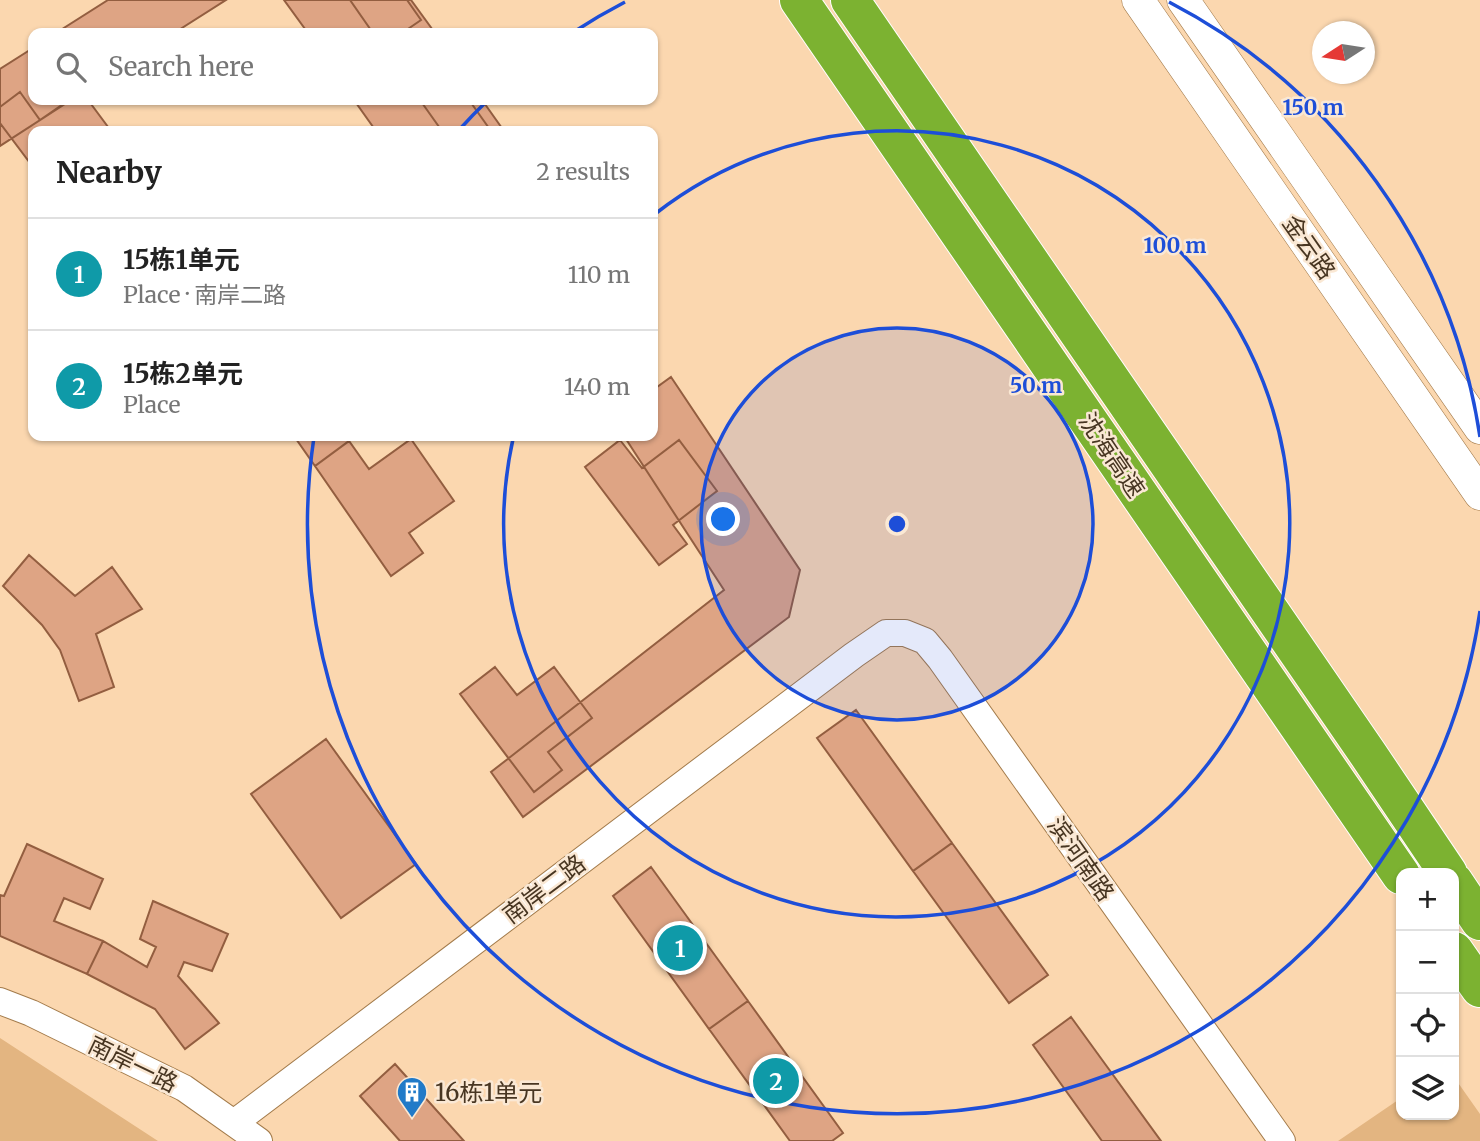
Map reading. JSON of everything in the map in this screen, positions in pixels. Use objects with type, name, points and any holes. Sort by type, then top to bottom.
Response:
[{"type":"highway","name":"沈海高速","points":[[799,0],[1396,868]]},
{"type":"highway","name":"沈海高速","points":[[850,0],[1445,868]]},
{"type":"highway","points":[[1459,890],[1480,921]]},
{"type":"street","name":"金云路","points":[[1138,0],[1480,494]]},
{"type":"street","name":"金云路","points":[[1183,0],[1480,428]]},
{"type":"street","name":"滨河南路","points":[[855,654],[886,633],[905,633],[925,641],[1282,1141]]},
{"type":"street","name":"南岸二路","points":[[234,1123],[855,654]]},
{"type":"street","name":"南岸一路","points":[[0,1001],[31,1013],[184,1088],[259,1141]]},
{"type":"shaded area","points":[[0,1038],[158,1141],[0,1141]]},
{"type":"shaded area","points":[[1459,1084],[1480,1114],[1480,1141],[1338,1141],[1396,1101],[1396,1120],[1459,1120]]},
{"type":"building","points":[[108,0],[226,0],[182,28],[64,28]]},
{"type":"building","points":[[284,0],[407,0],[421,20],[409,28],[304,28]]},
{"type":"building","points":[[350,0],[411,0],[431,28],[370,28]]},
{"type":"building","points":[[28,51],[28,105],[63,105],[0,146],[0,69]]},
{"type":"building","points":[[20,92],[40,120],[62,105],[92,105],[107,126],[28,126],[28,160],[0,123],[0,107]]},
{"type":"building","points":[[358,105],[473,105],[487,126],[372,126]]},
{"type":"building","points":[[424,105],[486,105],[500,126],[438,126]]},
{"type":"building","points":[[671,377],[800,570],[789,617],[523,817],[491,772],[724,590],[627,441],[658,441],[658,386]]},
{"type":"building","points":[[679,440],[717,491],[673,525],[687,544],[659,565],[585,467],[621,441],[642,468]]},
{"type":"building","points":[[298,441],[349,441],[315,466]]},
{"type":"building","points":[[349,441],[369,469],[408,441],[412,441],[454,501],[409,533],[423,553],[391,576],[315,466]]},
{"type":"building","points":[[29,555],[75,596],[112,567],[142,609],[96,634],[114,687],[79,701],[60,650],[42,625],[3,586]]},
{"type":"building","points":[[495,667],[517,695],[554,667],[592,718],[548,752],[562,770],[534,792],[460,694]]},
{"type":"building","points":[[856,710],[952,843],[913,871],[817,738]]},
{"type":"building","points":[[326,739],[416,864],[341,918],[251,794]]},
{"type":"building","points":[[952,843],[1048,975],[1009,1003],[913,871]]},
{"type":"building","points":[[27,844],[103,879],[90,909],[64,898],[54,921],[103,941],[87,974],[0,936],[0,895],[4,896]]},
{"type":"building","points":[[651,867],[748,1001],[709,1029],[613,896]]},
{"type":"building","points":[[153,901],[228,934],[212,971],[184,962],[178,976],[219,1023],[185,1049],[155,1009],[87,974],[103,941],[147,967],[156,947],[140,939]]},
{"type":"building","points":[[748,1001],[843,1133],[832,1141],[790,1141],[709,1029]]},
{"type":"building","points":[[1071,1017],[1161,1141],[1102,1141],[1033,1045]]},
{"type":"building","name":"16栋1单元","points":[[395,1064],[464,1141],[400,1141],[360,1096]]},
{"type":"place","name":"15栋1单元","points":[[680,948]]},
{"type":"place","name":"15栋2单元","points":[[776,1081]]},
{"type":"place","name":"16栋1单元","points":[[412,1119]]}]
